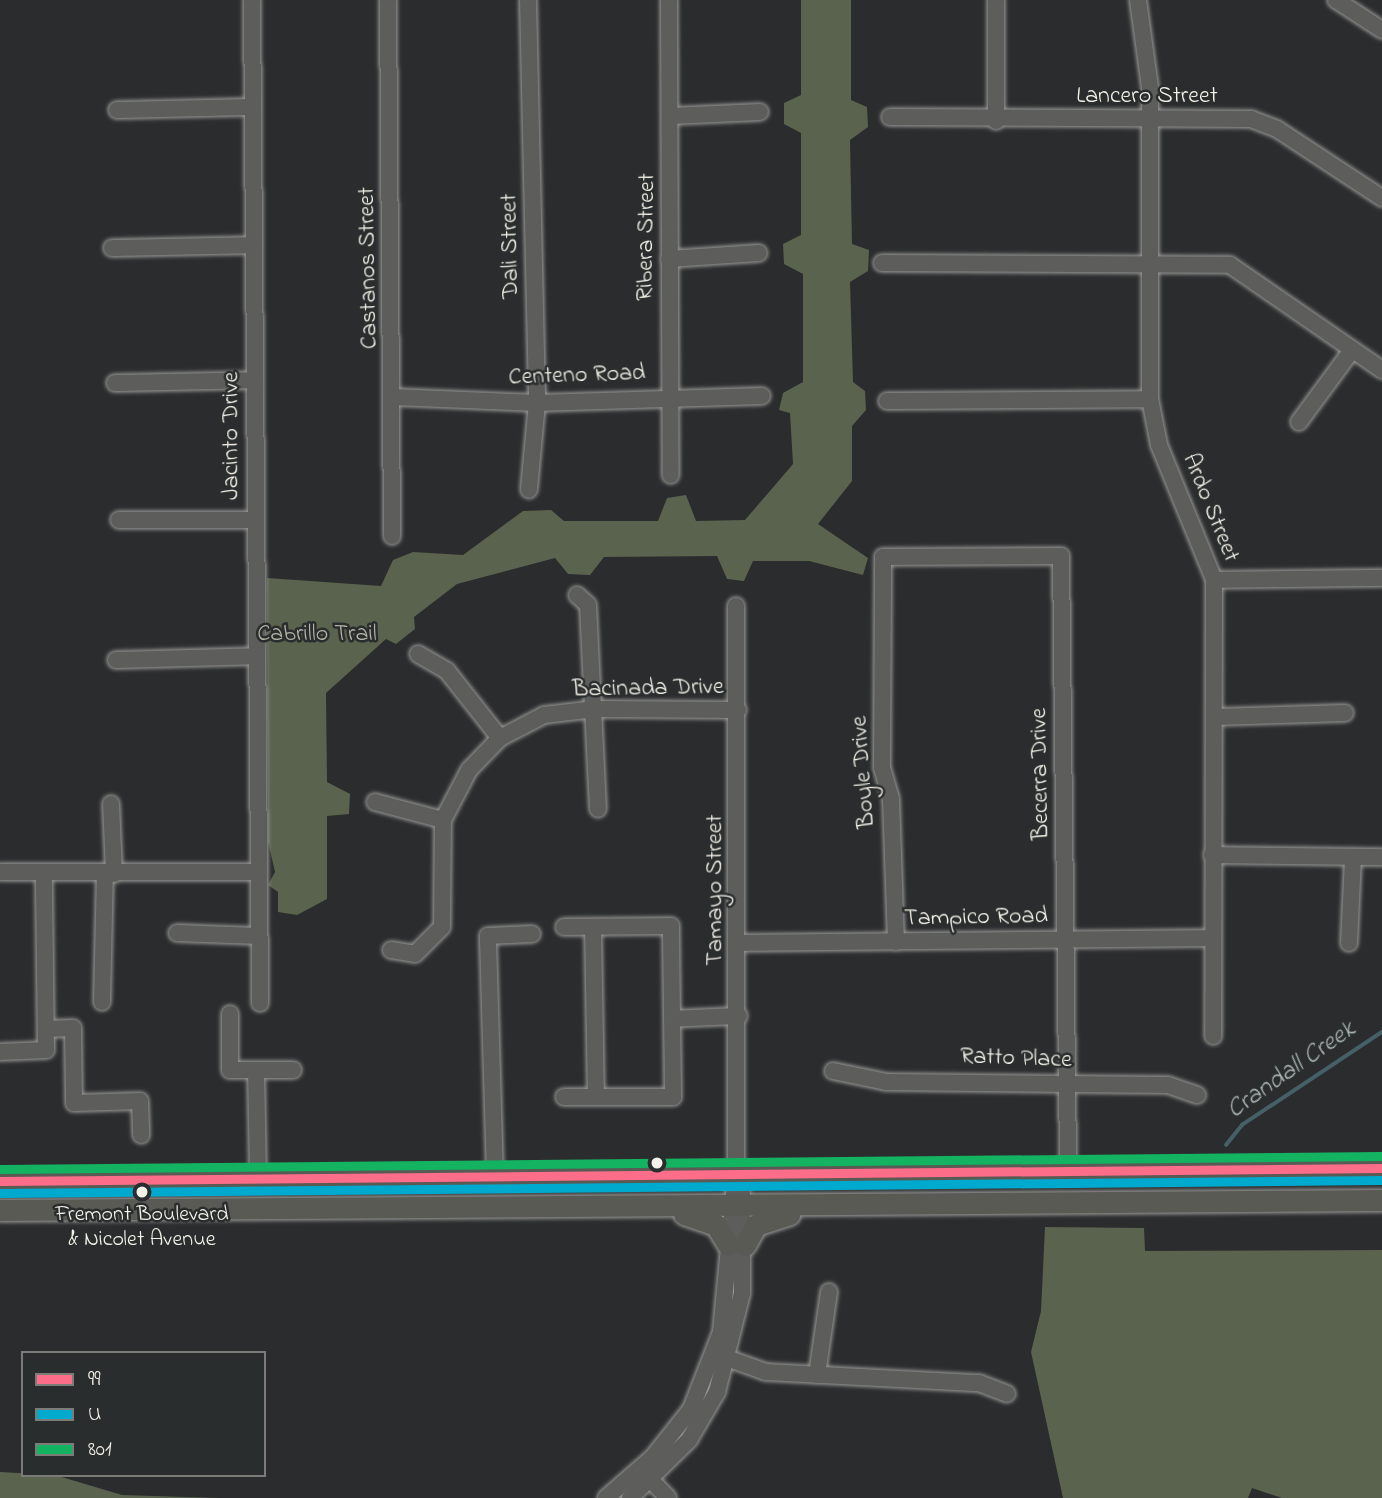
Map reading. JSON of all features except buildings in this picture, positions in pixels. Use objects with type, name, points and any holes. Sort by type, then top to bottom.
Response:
[{"type":"main road","points":[[0,1181],[1069,1168],[1382,1168]]},
{"type":"main road","points":[[0,1210],[737,1207],[1382,1200]]},
{"type":"main road","points":[[658,1207],[706,1219],[737,1245],[764,1221],[822,1206]]},
{"type":"street","name":"Jacinto Drive","points":[[252,0],[255,656],[260,1003]]},
{"type":"street","name":"Castanos Street","points":[[388,0],[392,536]]},
{"type":"street","name":"Dali Street","points":[[528,0],[537,403],[529,490]]},
{"type":"street","name":"Ribera Street","points":[[670,0],[671,475]]},
{"type":"street","points":[[996,0],[996,121]]},
{"type":"street","name":"Ardo Street","points":[[1138,0],[1150,121],[1150,398],[1159,445],[1214,580],[1216,717],[1211,938],[1213,1036]]},
{"type":"street","points":[[1336,0],[1382,30]]},
{"type":"street","points":[[117,110],[253,107]]},
{"type":"street","points":[[671,116],[760,112]]},
{"type":"street","name":"Lancero Street","points":[[890,117],[996,121],[1251,119],[1382,198]]},
{"type":"street","points":[[112,248],[253,245]]},
{"type":"street","points":[[669,259],[759,253]]},
{"type":"street","points":[[882,263],[1151,262],[1230,265],[1382,370]]},
{"type":"street","points":[[1299,422],[1352,350]]},
{"type":"street","points":[[115,383],[255,380]]},
{"type":"street","name":"Centeno Road","points":[[393,397],[537,403],[669,396],[762,396]]},
{"type":"street","points":[[887,401],[1150,398]]},
{"type":"street","points":[[119,520],[255,520]]},
{"type":"street","name":"Becerra Drive","points":[[883,557],[1061,556],[1069,1168]]},
{"type":"street","name":"Boyle Drive","points":[[883,557],[882,767],[891,799],[896,942]]},
{"type":"street","points":[[1214,580],[1382,578]]},
{"type":"street","points":[[578,595],[588,605],[596,709],[597,809]]},
{"type":"street","name":"Tamayo Street","points":[[607,1498],[645,1475],[704,1418],[722,1356],[737,1245],[740,943],[736,606]]},
{"type":"street","points":[[418,654],[447,671],[500,738]]},
{"type":"street","points":[[116,660],[255,656]]},
{"type":"street","name":"Bacinada Drive","points":[[391,950],[415,954],[430,945],[442,927],[443,820],[469,770],[500,738],[544,715],[596,709],[738,710]]},
{"type":"street","points":[[1216,717],[1345,713]]},
{"type":"street","points":[[375,802],[443,820]]},
{"type":"street","points":[[102,1002],[111,804]]},
{"type":"street","points":[[1212,855],[1382,857]]},
{"type":"street","points":[[1349,943],[1353,857]]},
{"type":"street","points":[[0,872],[44,875],[257,872]]},
{"type":"street","points":[[0,1052],[46,1050],[44,875]]},
{"type":"street","points":[[564,928],[671,926],[673,1097],[564,1097]]},
{"type":"street","points":[[593,927],[596,1095]]},
{"type":"street","points":[[177,933],[258,936]]},
{"type":"street","points":[[495,1176],[488,936],[532,934]]},
{"type":"street","name":"Tampico Road","points":[[740,943],[1211,938]]},
{"type":"street","points":[[230,1014],[230,1070],[293,1070]]},
{"type":"street","points":[[672,1019],[738,1016]]},
{"type":"street","points":[[46,1029],[73,1028],[74,1103],[140,1101],[141,1135]]},
{"type":"street","points":[[256,1070],[258,1178]]},
{"type":"street","name":"Ratto Place","points":[[833,1072],[886,1082],[1168,1085],[1197,1095]]},
{"type":"street","points":[[817,1375],[829,1292]]},
{"type":"street","points":[[722,1356],[766,1373],[979,1383],[1007,1394]]},
{"type":"street","points":[[645,1475],[668,1498]]},
{"type":"street","name":"Tamayo Street","points":[[630,1498],[645,1475]]},
{"type":"green space","name":"Cabrillo Trail","points":[[801,0],[851,0],[851,100],[867,107],[868,127],[850,140],[852,244],[869,250],[868,271],[850,282],[853,382],[865,391],[866,410],[852,426],[852,481],[818,524],[868,558],[863,575],[809,561],[753,561],[744,581],[727,579],[717,556],[604,557],[590,575],[568,574],[555,558],[457,584],[414,617],[415,629],[396,644],[386,639],[326,693],[327,782],[350,794],[349,814],[327,816],[327,899],[297,915],[278,912],[278,892],[268,885],[275,872],[268,841],[267,578],[381,586],[393,560],[413,552],[463,555],[523,511],[551,510],[564,521],[658,521],[667,498],[686,495],[696,521],[745,520],[793,464],[790,413],[779,410],[783,393],[803,382],[803,274],[784,264],[783,244],[801,235],[801,133],[784,124],[784,103],[801,95]]},
{"type":"green space","points":[[1045,1227],[1144,1228],[1145,1251],[1382,1250],[1382,1498],[1282,1498],[1252,1488],[1248,1498],[1063,1498],[1031,1352],[1041,1311]]},
{"type":"green space","points":[[0,1472],[21,1473],[21,1477],[62,1477],[122,1495],[218,1498],[0,1498]]},
{"type":"waterway","name":"Crandall Creek","points":[[1226,1145],[1242,1125],[1382,1032]]},
{"type":"transit line","name":"801","points":[[0,1169],[1382,1156]]},
{"type":"transit line","name":"99","points":[[0,1181],[1382,1168]]},
{"type":"transit line","name":"U","points":[[0,1193],[1382,1180]]},
{"type":"place","name":"Fremont Boulevard & Nicolet Avenue","points":[[142,1192]]}]
